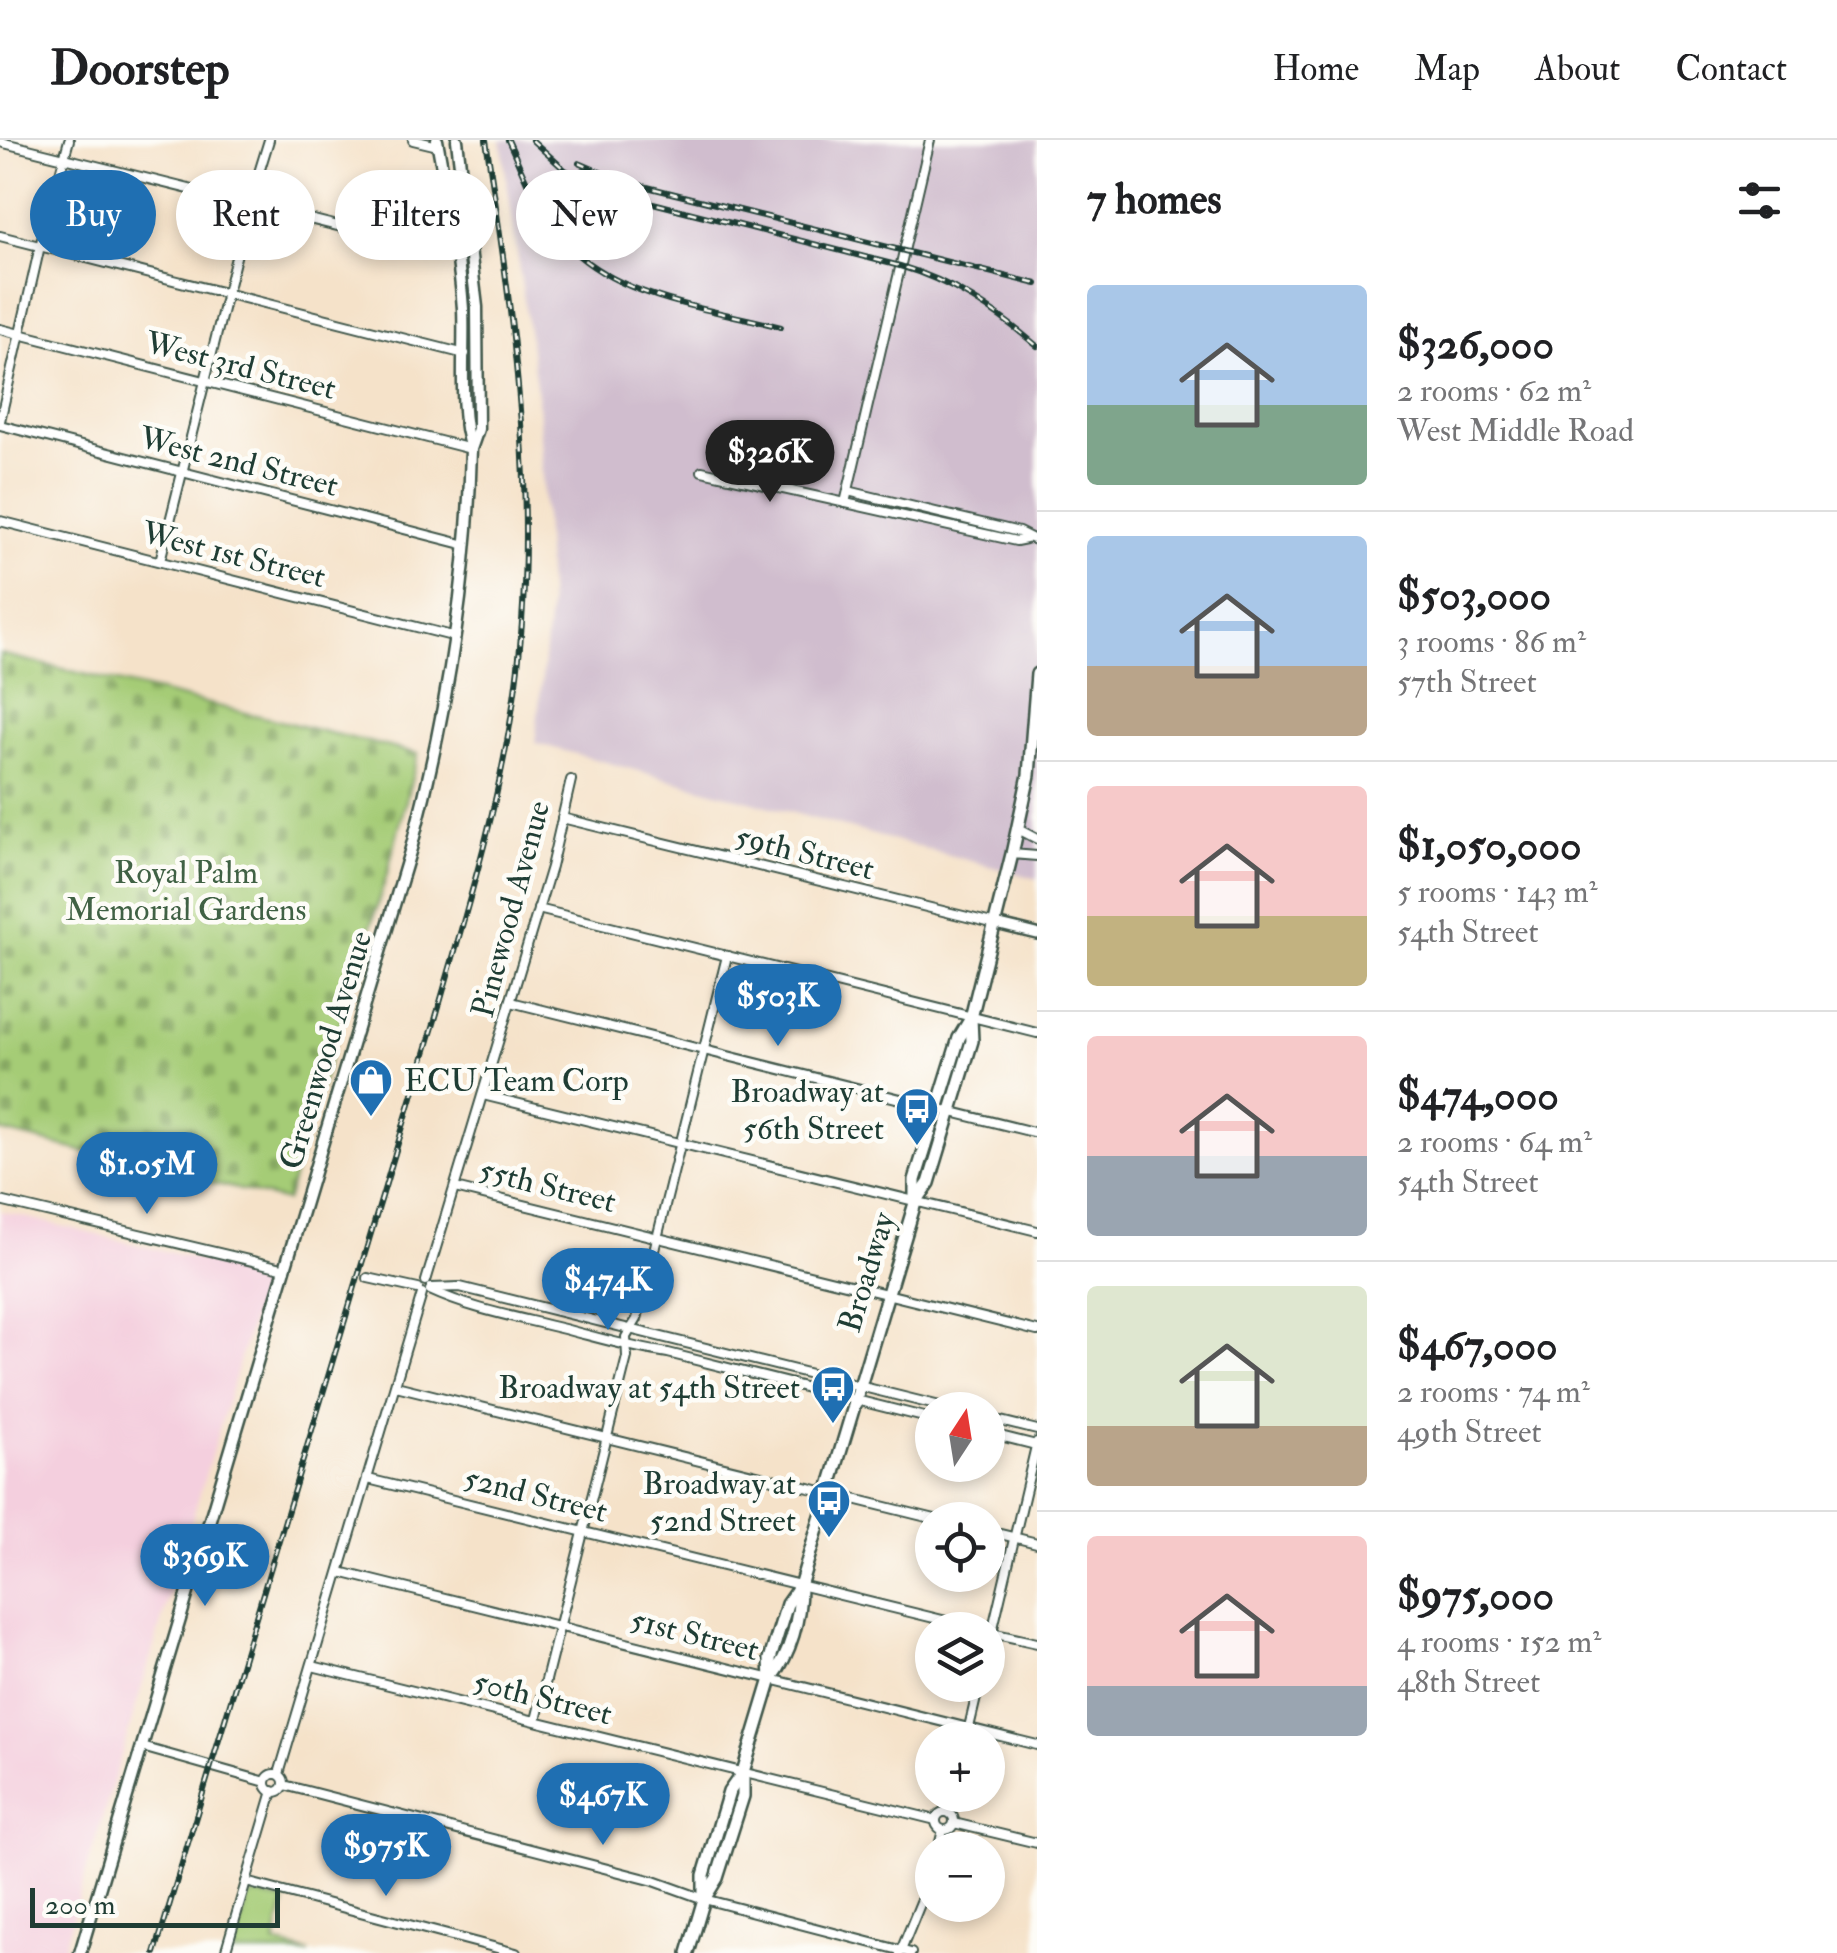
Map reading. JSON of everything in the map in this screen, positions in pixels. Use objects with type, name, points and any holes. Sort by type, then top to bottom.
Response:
[{"type":"main road","points":[[457,140],[476,307],[478,429],[471,448]]},
{"type":"main road","points":[[437,143],[442,170]]},
{"type":"main road","points":[[458,260],[465,354],[465,433],[471,448]]},
{"type":"main road","name":"Greenwood Avenue","points":[[80,1953],[412,846],[456,637],[471,448]]},
{"type":"main road","name":"Broadway","points":[[688,1953],[704,1899],[718,1878],[743,1796],[743,1772],[771,1679],[770,1660],[786,1604],[800,1586],[915,1203],[929,1184],[944,1111],[972,1041],[972,1018],[1029,775],[1037,674]]},
{"type":"main road","name":"Broadway","points":[[1029,775],[1035,770],[1037,757]]},
{"type":"street","points":[[61,170],[70,140]]},
{"type":"street","points":[[260,170],[269,140]]},
{"type":"street","points":[[412,140],[437,143]]},
{"type":"street","points":[[846,504],[930,140]]},
{"type":"street","points":[[0,142],[176,186]]},
{"type":"street","points":[[0,236],[30,244]]},
{"type":"street","points":[[0,423],[37,260]]},
{"type":"street","points":[[95,260],[465,354]]},
{"type":"street","points":[[160,561],[235,260]]},
{"type":"street","name":"West 3rd Street","points":[[0,330],[471,448]]},
{"type":"street","name":"West 2nd Street","points":[[0,423],[466,544]]},
{"type":"street","points":[[702,470],[1016,542],[1026,538]]},
{"type":"street","points":[[848,491],[1019,532],[1037,541]]},
{"type":"street","name":"West 1st Street","points":[[0,520],[456,637]]},
{"type":"street","name":"Pinewood Avenue","points":[[279,1774],[538,909],[571,780]]},
{"type":"street","name":"59th Street","points":[[562,818],[1037,934]]},
{"type":"street","points":[[1018,829],[1037,839]]},
{"type":"street","points":[[1012,854],[1037,856]]},
{"type":"street","points":[[538,909],[1037,1033]]},
{"type":"street","points":[[536,1720],[727,956]]},
{"type":"street","points":[[510,1002],[1037,1132]]},
{"type":"street","points":[[483,1095],[1037,1231]]},
{"type":"street","name":"55th Street","points":[[455,1188],[1037,1331]]},
{"type":"street","points":[[0,1201],[286,1269]]},
{"type":"street","points":[[368,1278],[426,1288],[460,1287],[635,1326],[676,1343],[915,1413]]},
{"type":"street","points":[[426,1288],[456,1302],[601,1338],[630,1349],[915,1403]]},
{"type":"street","points":[[396,1386],[915,1514]]},
{"type":"street","points":[[1005,1422],[1037,1430]]},
{"type":"street","points":[[996,1612],[1037,1444],[1005,1437]]},
{"type":"street","name":"52nd Street","points":[[368,1479],[915,1614]]},
{"type":"street","points":[[1005,1535],[1037,1543]]},
{"type":"street","name":"51st Street","points":[[340,1572],[940,1722]]},
{"type":"street","name":"52nd Street","points":[[1005,1636],[1037,1643]]},
{"type":"street","name":"50th Street","points":[[312,1666],[936,1820]]},
{"type":"street","name":"51st Street","points":[[1005,1738],[1037,1745]]},
{"type":"street","points":[[142,1747],[266,1782],[273,1791]]},
{"type":"street","points":[[266,1782],[270,1775],[279,1774],[284,1785]]},
{"type":"street","points":[[284,1785],[654,1881],[704,1899],[911,1953]]},
{"type":"street","points":[[273,1791],[284,1785]]},
{"type":"street","points":[[226,1953],[273,1791]]},
{"type":"street","points":[[954,1823],[948,1812],[936,1820],[943,1830],[954,1823],[1037,1843]]},
{"type":"street","points":[[246,1882],[516,1953]]},
{"type":"street","points":[[901,1952],[915,1917]]},
{"type":"shaded area","points":[[501,140],[1037,140],[1037,879],[535,743],[549,611],[538,399],[518,260],[653,260],[653,170],[516,170],[516,245]]},
{"type":"shaded area","points":[[0,1211],[265,1276],[62,1953],[0,1953]]},
{"type":"green space","name":"Royal Palm Memorial Gardens","points":[[0,654],[418,754],[387,874],[286,1201],[0,1131]]},
{"type":"green space","points":[[256,1894],[285,1901],[275,1944],[310,1953],[233,1953],[248,1898]]},
{"type":"railway","points":[[155,1953],[435,1020],[478,867],[505,751],[521,640],[525,497],[515,354],[486,140]]},
{"type":"railway","points":[[508,140],[549,223],[570,248],[595,268],[623,283],[685,305],[781,327]]},
{"type":"railway","points":[[532,140],[565,170],[602,190],[919,272],[973,298],[1037,346]]},
{"type":"railway","points":[[579,163],[619,180],[1037,284]]},
{"type":"place","name":"ECU Team Corp","points":[[371,1118]]},
{"type":"place","name":"Broadway at 56th Street","points":[[917,1147]]},
{"type":"place","name":"Broadway at 54th Street","points":[[833,1425]]},
{"type":"place","name":"Broadway at 52nd Street","points":[[829,1539]]}]
